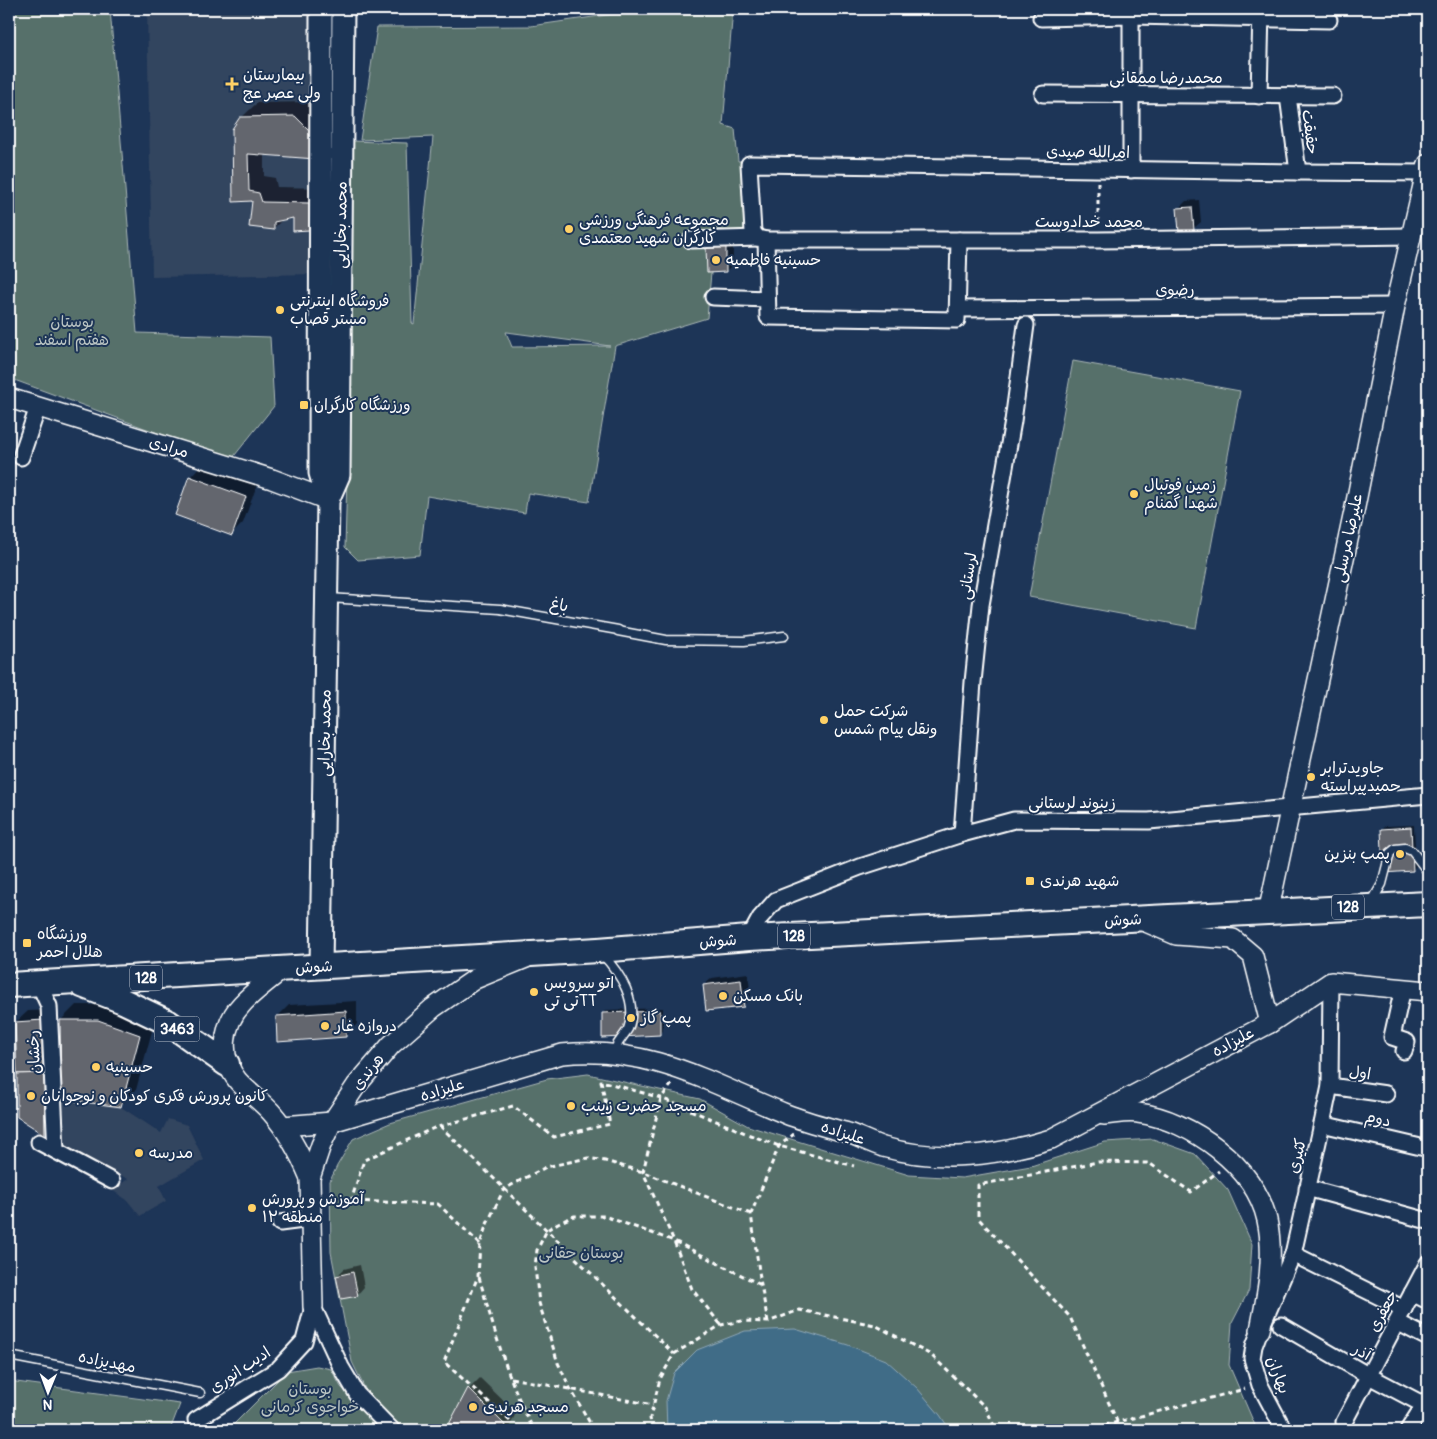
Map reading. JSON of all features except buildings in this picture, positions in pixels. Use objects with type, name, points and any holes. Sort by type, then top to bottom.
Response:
[{"type":"main road","name":"محمد بخارایی","points":[[321,967],[328,500],[320,473],[322,9]]},
{"type":"main road","name":"محمد بخارایی","points":[[328,500],[339,475],[343,9]]},
{"type":"main road","points":[[321,32],[343,31]]},
{"type":"main road","name":"شوش","points":[[9,985],[598,950],[749,938],[1428,904]]},
{"type":"main road","name":"3463","points":[[76,982],[123,1001],[169,1023],[227,1064]]},
{"type":"street","points":[[1259,96],[1261,13]]},
{"type":"street","points":[[1041,18],[1261,13],[1329,20]]},
{"type":"street","points":[[1131,16],[1131,170]]},
{"type":"street","name":"محمدرضا ممقانی","points":[[1043,94],[1333,96]]},
{"type":"street","name":"حقیقت","points":[[1288,96],[1298,172]]},
{"type":"street","name":"امرالله صیدی","points":[[762,239],[753,232],[750,164],[1298,172],[1428,168]]},
{"type":"street","name":"علیرضا مرسلی","points":[[1268,913],[1355,508],[1395,306],[1428,168]]},
{"type":"street","name":"محمد خدادوست","points":[[691,240],[1098,240],[1412,236]]},
{"type":"street","points":[[762,239],[768,317],[957,320],[959,240]]},
{"type":"street","points":[[713,297],[768,299]]},
{"type":"street","name":"رضوی","points":[[956,309],[1395,306]]},
{"type":"street","name":"لرستانی","points":[[962,834],[973,682],[981,605],[1013,421],[1026,325]]},
{"type":"street","name":"مرادی","points":[[9,398],[272,479],[328,500]]},
{"type":"street","points":[[21,457],[38,407]]},
{"type":"street","name":"زینوند لرستانی","points":[[749,938],[760,918],[776,900],[860,867],[962,834],[1014,820],[1149,821],[1428,795]]},
{"type":"street","points":[[1139,919],[1176,935],[1233,938],[1253,956],[1270,1023]]},
{"type":"street","name":"هرندی","points":[[392,1430],[357,1394],[341,1367],[314,1307],[310,1178],[321,1145],[332,1122],[356,1086],[391,1045],[432,1008],[476,979],[538,953]]},
{"type":"street","points":[[227,1064],[225,1050],[226,1034],[231,1021],[240,1006],[283,969]]},
{"type":"street","points":[[1331,982],[1428,990]]},
{"type":"street","name":"علیزاده","points":[[283,1126],[332,1122],[562,1054],[592,1053],[659,1062],[683,1070],[788,1114],[882,1146],[906,1152],[952,1157],[992,1154],[1018,1149],[1051,1139],[1270,1023],[1331,982]]},
{"type":"street","name":"کثیری","points":[[1260,1330],[1293,1254],[1330,1086],[1331,982]]},
{"type":"street","name":"رخشان","points":[[39,984],[49,1006],[56,1151]]},
{"type":"street","points":[[1403,988],[1392,1037],[1407,1042],[1404,1051]]},
{"type":"street","name":"هرندی","points":[[227,1064],[238,1080],[283,1126],[299,1151],[310,1178]]},
{"type":"street","name":"اول","points":[[1330,1086],[1386,1094]]},
{"type":"street","points":[[1098,1115],[1137,1112],[1156,1117],[1198,1135],[1216,1148],[1246,1177],[1258,1197],[1266,1219],[1270,1258],[1269,1284],[1260,1330]]},
{"type":"street","name":"دوم","points":[[1322,1124],[1425,1148]]},
{"type":"street","points":[[40,1142],[112,1181]]},
{"type":"street","points":[[1307,1188],[1428,1221]]},
{"type":"street","points":[[280,1223],[311,1219]]},
{"type":"street","points":[[1293,1254],[1404,1309]]},
{"type":"street","name":"جعفری","points":[[1369,1376],[1428,1263]]},
{"type":"street","points":[[1412,1293],[1428,1301]]},
{"type":"street","name":"ادیب انوری","points":[[194,1425],[278,1369],[304,1341],[314,1307]]},
{"type":"street","points":[[1396,1322],[1428,1338]]},
{"type":"street","name":"آذر","points":[[1281,1325],[1369,1376],[1427,1404]]},
{"type":"street","name":"بهاران","points":[[1260,1330],[1252,1358],[1260,1385],[1284,1430]]},
{"type":"street","points":[[1344,1422],[1369,1376]]},
{"type":"street","points":[[1408,1430],[1427,1404]]},
{"type":"lane","name":"باغ","points":[[327,598],[500,609],[666,640],[744,641],[784,636]]},
{"type":"lane","points":[[1369,906],[1382,884],[1390,853],[1395,849],[1406,848],[1412,851],[1428,872]]},
{"type":"lane","points":[[598,950],[621,979],[630,1002],[628,1028],[617,1045]]},
{"type":"lane","name":"مهدیزاده","points":[[9,1356],[200,1394]]},
{"type":"path","points":[[1098,169],[1098,240]]},
{"type":"path","points":[[683,1070],[661,1098],[643,1172],[674,1241],[692,1289],[721,1325]]},
{"type":"path","points":[[480,1244],[438,1204],[351,1201],[364,1160],[440,1126],[513,1106],[554,1137],[610,1124],[601,1081],[661,1098],[779,1146],[854,1166]]},
{"type":"path","points":[[768,1322],[761,1285],[752,1214],[779,1146],[811,1122]]},
{"type":"path","points":[[440,1126],[674,1354]]},
{"type":"path","points":[[510,1421],[444,1362],[478,1276],[480,1244],[486,1226],[504,1189],[546,1166],[588,1158],[643,1172],[752,1214]]},
{"type":"path","points":[[1121,1430],[1070,1317],[978,1218],[978,1185],[1098,1162],[1150,1163],[1191,1192],[1231,1162]]},
{"type":"path","points":[[594,1430],[558,1363],[539,1303],[535,1267],[537,1250],[547,1230],[574,1216],[604,1216],[674,1241],[761,1285]]},
{"type":"path","points":[[478,1276],[500,1350],[524,1412],[534,1430]]},
{"type":"path","points":[[652,1430],[650,1418],[660,1379],[674,1354],[721,1325],[742,1321],[768,1322],[799,1310],[875,1325],[931,1355],[986,1408],[996,1430]]},
{"type":"path","points":[[511,1378],[653,1405]]},
{"type":"path","points":[[1087,1430],[1260,1385]]},
{"type":"path","points":[[9,1429],[14,1430]]},
{"type":"shaded area","name":"بیمارستان ولی عصر عج","points":[[147,9],[314,9],[318,274],[152,277]]},
{"type":"shaded area","name":"مدرسه","points":[[61,1099],[121,1107],[161,1133],[168,1119],[187,1125],[204,1160],[159,1186],[166,1201],[140,1216],[127,1200],[112,1190],[128,1179],[64,1146]]},
{"type":"shaded area","points":[[795,1329],[848,1345],[886,1360],[917,1388],[950,1430],[667,1430],[666,1401],[674,1373],[697,1350],[745,1331]]},
{"type":"green space","name":"بوستان هفتم اسفند","points":[[9,9],[110,9],[137,333],[270,337],[274,406],[231,460],[9,378]]},
{"type":"green space","name":"مجموعه فرهنگی ورزشی کارگران شهید معتمدی","points":[[648,9],[733,9],[723,125],[735,129],[738,161],[743,161],[747,233],[715,228],[707,318],[615,346],[589,502],[528,493],[525,513],[427,496],[420,555],[358,560],[345,547],[351,141],[407,143],[412,323],[414,324],[433,137],[360,140],[377,27],[531,26]],"holes":[[[506,332],[610,346],[512,347]]]},
{"type":"green space","name":"زمین فوتبال شهدا گمنام","points":[[1073,361],[1240,391],[1196,628],[1029,597]]},
{"type":"green space","name":"بوستان حقانی","points":[[588,1074],[700,1099],[748,1126],[909,1175],[962,1178],[1031,1166],[1105,1142],[1153,1139],[1195,1154],[1228,1190],[1252,1244],[1249,1290],[1232,1323],[1229,1365],[1257,1430],[399,1430],[373,1405],[352,1362],[331,1252],[330,1181],[337,1166],[353,1139],[390,1123],[547,1079]]},
{"type":"green space","name":"بوستان خواجوی کرمانی","points":[[317,1366],[331,1369],[341,1387],[382,1430],[228,1430],[287,1371]]},
{"type":"green space","points":[[9,1381],[180,1404],[170,1430],[9,1430]]},
{"type":"place","name":"بیمارستان ولی عصر عج","points":[[232,84]]},
{"type":"place","name":"مجموعه فرهنگی ورزشی کارگران شهید معتمدی","points":[[569,229]]},
{"type":"place","name":"حسینیه فاطمیه","points":[[716,260]]},
{"type":"place","name":"فروشگاه اینترنتی مستر قصاب","points":[[280,310]]},
{"type":"place","name":"ورزشگاه کارگران","points":[[304,405]]},
{"type":"place","name":"زمین فوتبال شهدا گمنام","points":[[1134,494]]},
{"type":"place","name":"شرکت حمل ونقل پیام شمس","points":[[824,720]]},
{"type":"place","name":"جاویدترابر حمیدپیراسته","points":[[1311,777]]},
{"type":"place","name":"پمپ بنزین","points":[[1400,854]]},
{"type":"place","name":"شهید هرندی","points":[[1030,881]]},
{"type":"place","name":"ورزشگاه هلال احمر","points":[[27,943]]},
{"type":"place","name":"اتو سرویس تی تیTT","points":[[534,992]]},
{"type":"place","name":"بانک مسکن","points":[[723,996]]},
{"type":"place","name":"پمپ گاز","points":[[631,1018]]},
{"type":"place","name":"دروازه غار","points":[[325,1026]]},
{"type":"place","name":"حسینیه","points":[[96,1067]]},
{"type":"place","name":"کانون پرورش فکری کودکان و نوجوانان","points":[[31,1096]]},
{"type":"place","name":"مسجد حضرت زینب","points":[[571,1106]]},
{"type":"place","name":"مدرسه","points":[[139,1153]]},
{"type":"place","name":"آموزش و پرورش منطقه ۱۲","points":[[252,1208]]},
{"type":"place","name":"مسجد هرندی","points":[[473,1407]]}]
